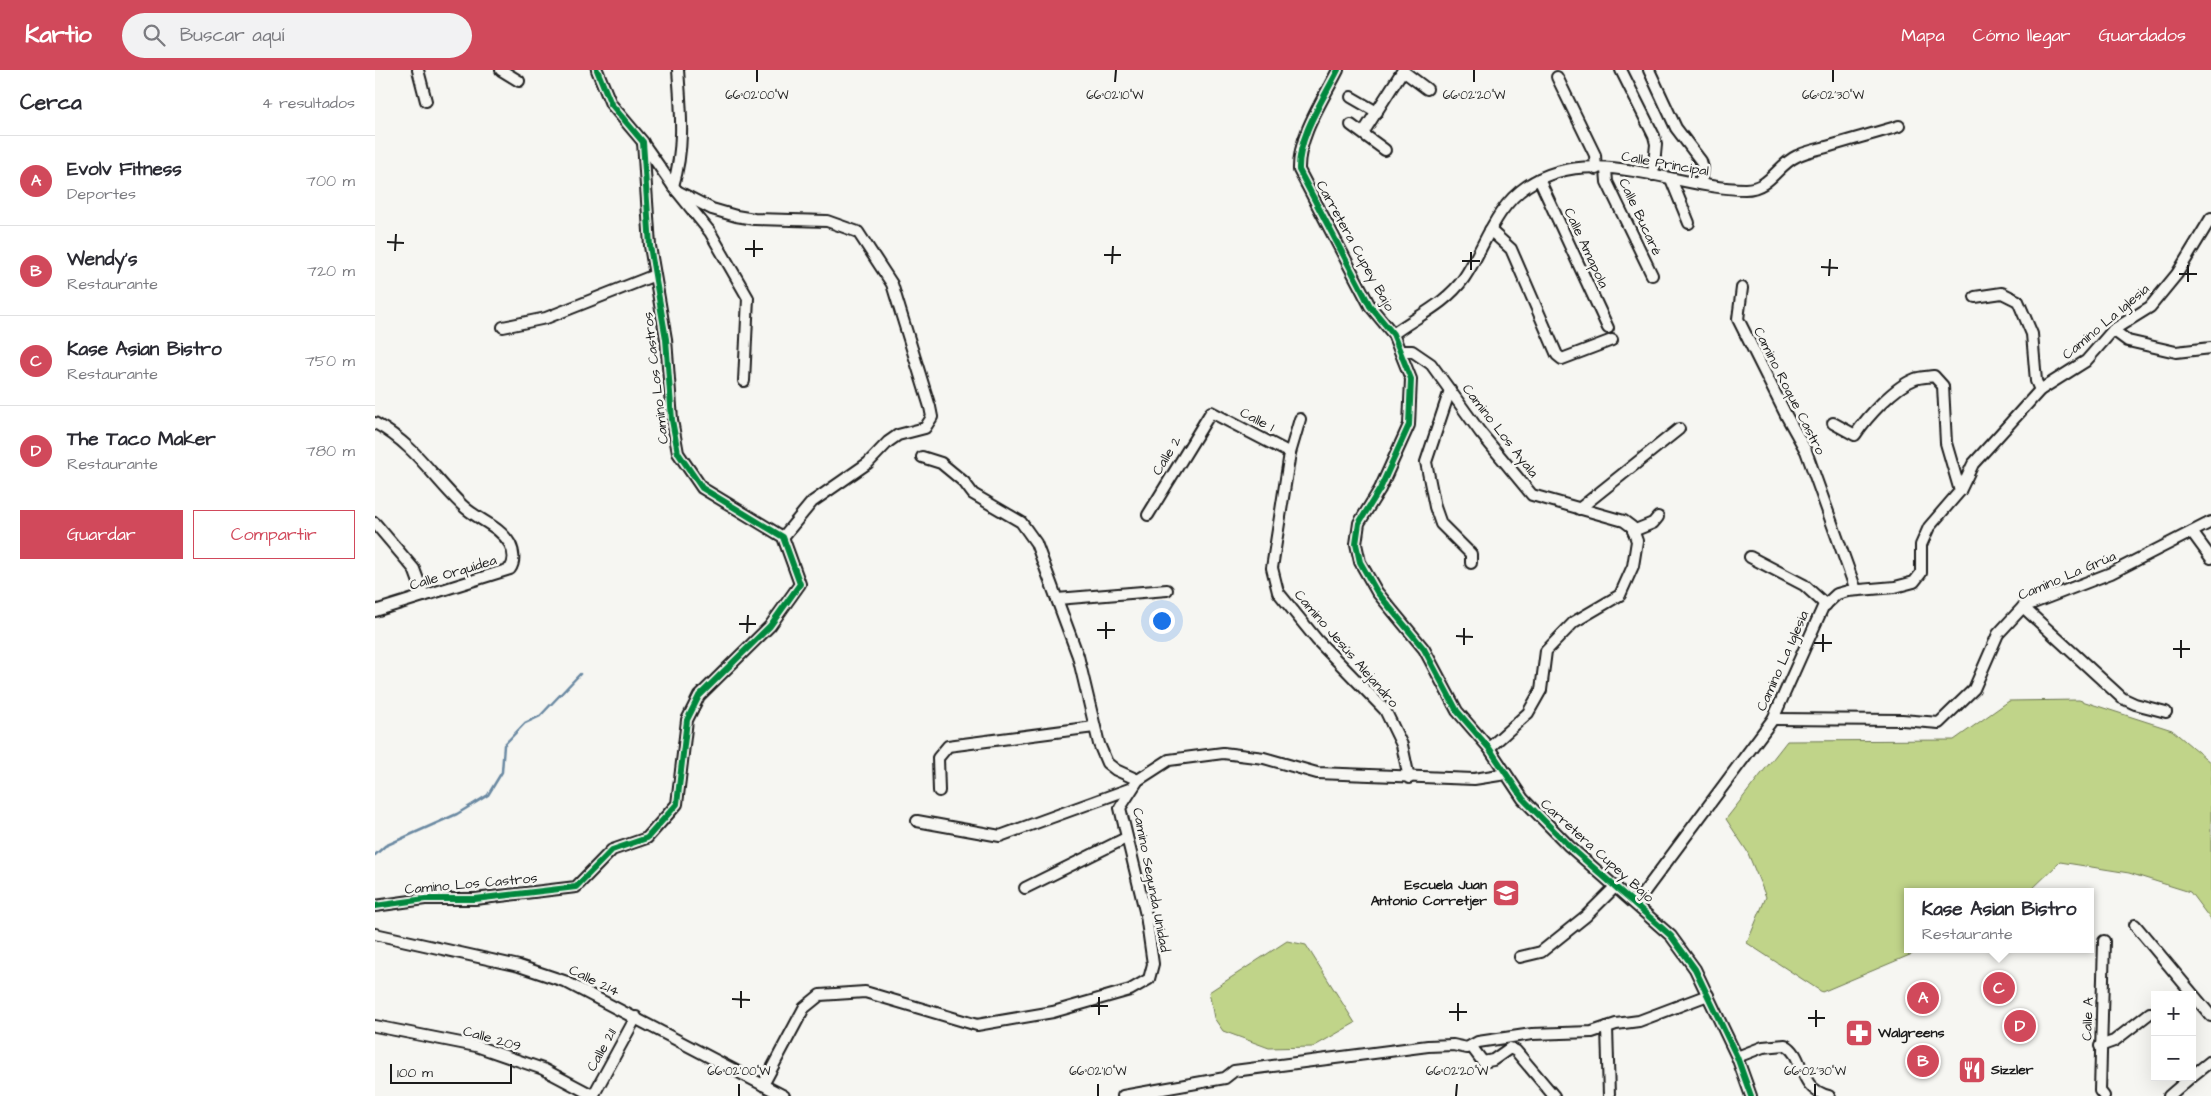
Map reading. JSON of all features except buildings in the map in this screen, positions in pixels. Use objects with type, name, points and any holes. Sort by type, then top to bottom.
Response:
[{"type":"street","points":[[419,70],[426,101]]},
{"type":"street","points":[[501,70],[519,81]]},
{"type":"street","points":[[597,70],[611,104],[643,142],[675,189],[710,232],[748,298],[745,381]]},
{"type":"street","points":[[675,189],[683,126],[678,70]]},
{"type":"street","name":"Carretera Cupey Bajo","points":[[1338,70],[1307,134],[1302,148],[1299,170],[1370,306],[1393,334],[1411,379],[1412,398],[1409,425],[1380,489],[1359,523],[1356,544],[1360,562],[1377,592],[1424,649],[1457,711],[1489,748],[1523,800],[1569,846],[1636,903],[1671,936],[1695,968],[1737,1057],[1751,1096]]},
{"type":"street","points":[[1363,133],[1403,70],[1427,89]]},
{"type":"street","points":[[1621,70],[1654,136],[1656,144],[1653,175]]},
{"type":"street","points":[[1649,70],[1676,128],[1701,161],[1703,168],[1701,184]]},
{"type":"street","name":"Calle Bucaré","points":[[1557,77],[1652,275]]},
{"type":"street","points":[[1351,97],[1377,112]]},
{"type":"street","points":[[1351,125],[1385,150]]},
{"type":"street","name":"Calle Principal","points":[[1393,334],[1453,292],[1501,211],[1526,186],[1555,171],[1625,169],[1671,179],[1747,190],[1762,186],[1782,166],[1797,156],[1899,126]]},
{"type":"street","name":"Camino Los Castros","points":[[375,906],[425,899],[475,900],[576,887],[612,850],[647,838],[677,804],[687,720],[699,696],[770,626],[799,584],[783,537],[702,488],[678,453],[672,420],[666,339],[650,246],[643,142]]},
{"type":"street","name":"Calle Amapola","points":[[1539,179],[1608,328]]},
{"type":"street","points":[[1671,179],[1689,223]]},
{"type":"street","points":[[675,189],[712,209],[736,216],[754,219],[827,221],[858,232],[892,284],[932,417],[925,428],[898,435],[888,442],[868,463],[812,502],[783,537]]},
{"type":"street","name":"Camino La Iglesia","points":[[1636,903],[1773,719],[1826,605],[1837,594],[1856,590],[1895,587],[1914,582],[1921,573],[1921,545],[1929,527],[1960,491],[1973,464],[2040,390],[2086,361],[2113,330],[2149,307],[2177,274],[2211,218]]},
{"type":"street","points":[[1489,230],[1511,249],[1557,355],[1562,359],[1612,340]]},
{"type":"street","points":[[503,327],[546,318],[655,276]]},
{"type":"street","name":"Camino Roque Castro","points":[[1741,288],[1737,319],[1782,409],[1807,451],[1856,590]]},
{"type":"street","points":[[1975,297],[2002,293],[2018,301],[2032,334],[2035,381],[2040,390]]},
{"type":"street","points":[[2113,330],[2128,341],[2176,352],[2211,348]]},
{"type":"street","name":"Camino Los Ayala","points":[[1401,351],[1412,351],[1431,364],[1480,432],[1532,494],[1624,521],[1633,531]]},
{"type":"street","points":[[1833,423],[1855,435],[1868,416],[1887,399],[1915,379],[1934,376],[1943,386],[1946,443],[1960,491]]},
{"type":"street","points":[[1450,390],[1426,462],[1437,516],[1443,528],[1471,554],[1471,563]]},
{"type":"street","name":"Calle 1","points":[[1211,412],[1290,453]]},
{"type":"street","name":"Calle 2","points":[[1148,515],[1211,412]]},
{"type":"street","name":"Camino Jesús Alejandro","points":[[1300,419],[1290,453],[1272,568],[1278,592],[1317,640],[1385,710],[1402,744],[1409,778]]},
{"type":"street","name":"Calle Orquídea","points":[[375,424],[411,448],[462,506],[504,536],[513,552],[513,565],[510,569],[375,611]]},
{"type":"street","points":[[1579,509],[1679,429]]},
{"type":"street","points":[[922,458],[941,463],[965,482],[973,494],[1021,522],[1036,543],[1078,656],[1095,727],[1107,763],[1135,784]]},
{"type":"street","points":[[1489,748],[1528,713],[1541,690],[1547,651],[1574,622],[1620,595],[1633,566],[1637,541],[1633,531],[1653,523],[1658,517]]},
{"type":"street","points":[[375,522],[415,569],[423,596]]},
{"type":"street","name":"Camino La Grúa","points":[[1773,719],[1903,720],[1939,723],[1974,689],[1998,634],[2023,607],[2111,573],[2211,522]]},
{"type":"street","points":[[2192,532],[2211,558]]},
{"type":"street","points":[[1750,557],[1804,585],[1826,605]]},
{"type":"street","points":[[1057,599],[1167,590]]},
{"type":"street","points":[[2023,607],[2122,698],[2135,704],[2166,712]]},
{"type":"street","points":[[939,790],[938,758],[948,746],[1095,727]]},
{"type":"street","name":"Camino Segunda Unidad","points":[[763,1085],[804,1008],[821,995],[865,992],[977,1025],[1053,1012],[1130,990],[1149,979],[1153,964],[1146,915],[1120,808],[1135,784],[1169,760],[1223,753],[1264,758],[1317,773],[1474,779],[1506,774]]},
{"type":"street","points":[[917,822],[1000,836],[1135,784]]},
{"type":"street","points":[[1025,888],[1126,838]]},
{"type":"street","points":[[1520,958],[1541,952],[1587,916],[1616,886]]},
{"type":"street","points":[[2135,926],[2211,1016]]},
{"type":"street","name":"Calle 214","points":[[375,934],[519,966],[564,981],[784,1096]]},
{"type":"street","name":"Calle A","points":[[2104,941],[2100,1046],[2100,1091],[2104,1096]]},
{"type":"street","points":[[1123,1096],[1225,1078],[1234,1071],[1428,1046],[1453,1045],[1467,1048],[1478,1042],[1532,1034],[1592,1032],[1607,1027],[1639,1022],[1708,995]]},
{"type":"street","points":[[2100,1046],[2114,1041],[2150,1013]]},
{"type":"street","name":"Calle 211","points":[[593,1096],[636,1017]]},
{"type":"street","name":"Calle 209","points":[[375,1026],[476,1046],[543,1069],[593,1096]]},
{"type":"street","points":[[1607,1027],[1609,1096]]},
{"type":"street","points":[[1737,1057],[1763,1047],[1785,1045],[1794,1052],[1804,1078],[1814,1088],[1829,1096]]},
{"type":"street","points":[[1471,1046],[1483,1062],[1493,1060],[1510,1048],[1516,1051],[1554,1096]]},
{"type":"street","points":[[2196,1073],[2211,1060]]},
{"type":"street","points":[[2169,1096],[2187,1081]]},
{"type":"green space","points":[[2079,700],[2172,730],[2211,763],[2211,920],[2190,892],[2129,873],[2060,862],[2033,888],[1904,888],[1904,953],[1915,953],[1822,992],[1747,943],[1766,897],[1747,851],[1726,819],[1787,741],[1954,740],[2009,701]]},
{"type":"green space","points":[[1287,941],[1306,945],[1355,1023],[1313,1047],[1269,1048],[1223,1031],[1214,1018],[1209,992]]},
{"type":"waterway","points":[[375,855],[385,846],[457,814],[488,795],[502,772],[504,745],[525,723],[540,716],[580,674]]},
{"type":"cycle path","points":[[375,906],[425,899],[475,899],[576,887],[612,850],[647,838],[677,804],[687,720],[699,696],[770,626],[800,584],[783,537],[702,488],[678,453],[672,420],[666,339],[650,246],[643,142],[611,104],[597,70]]},
{"type":"cycle path","points":[[1338,70],[1312,118],[1303,144],[1299,170],[1370,306],[1393,334],[1411,379],[1409,425],[1380,489],[1359,523],[1356,544],[1360,562],[1377,592],[1424,649],[1457,711],[1489,748],[1523,799],[1569,846],[1671,936],[1695,969],[1737,1057],[1751,1096]]},
{"type":"place","name":"Escuela Juan Antonio Corretjer","points":[[1506,893]]},
{"type":"place","name":"Kase Asian Bistro","points":[[1999,988]]},
{"type":"place","name":"Evolv Fitness","points":[[1923,998]]},
{"type":"place","name":"The Taco Maker","points":[[2020,1026]]},
{"type":"place","name":"Walgreens","points":[[1859,1033]]},
{"type":"place","name":"Wendy's","points":[[1923,1061]]},
{"type":"place","name":"Sizzler","points":[[1972,1070]]}]
